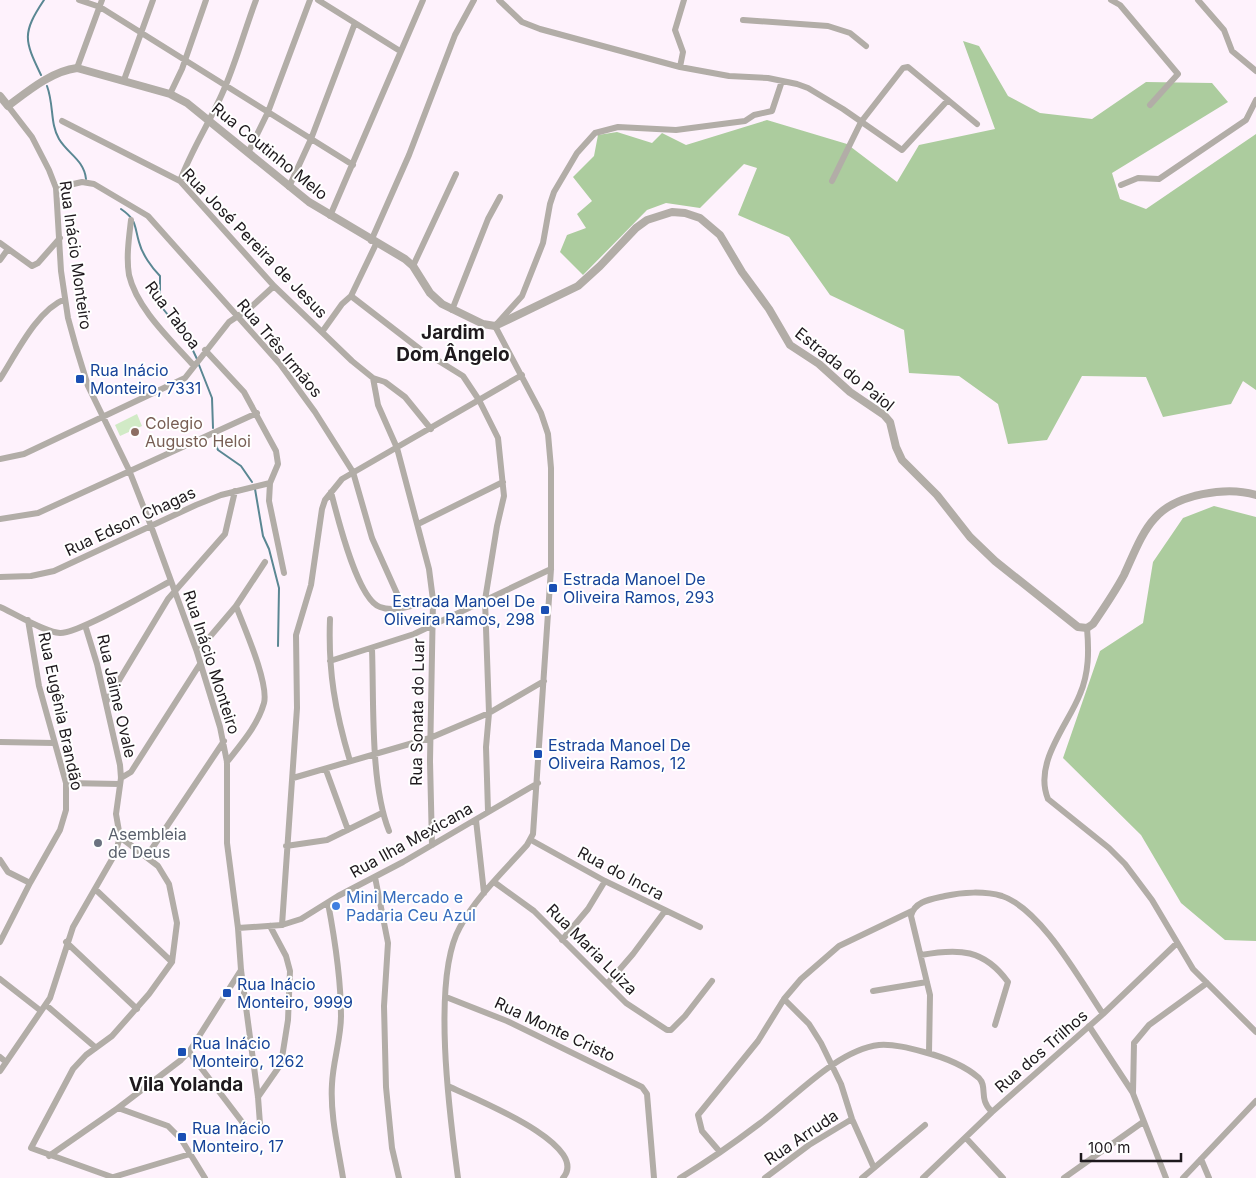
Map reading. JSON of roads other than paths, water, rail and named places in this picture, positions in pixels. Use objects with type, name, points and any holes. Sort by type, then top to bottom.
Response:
[{"type":"street","points":[[79,0],[100,7],[352,165]]},
{"type":"street","points":[[8,106],[54,75],[66,69],[77,68],[102,0]]},
{"type":"street","points":[[124,80],[153,0]]},
{"type":"street","points":[[170,94],[185,60],[206,0]]},
{"type":"street","points":[[180,181],[190,156],[210,122],[226,85],[256,0]]},
{"type":"street","points":[[248,153],[268,112],[310,0]]},
{"type":"street","points":[[318,0],[400,51]]},
{"type":"street","points":[[330,216],[423,0]]},
{"type":"street","points":[[322,332],[351,296],[409,155],[455,35],[474,0]]},
{"type":"street","points":[[498,0],[515,17],[531,26],[680,67],[729,76],[782,81],[808,88],[902,150],[948,100]]},
{"type":"street","points":[[680,67],[683,52],[675,30],[684,0]]},
{"type":"street","points":[[1110,0],[1120,5],[1178,74],[1150,105]]},
{"type":"street","points":[[1198,0],[1224,30],[1232,50],[1256,71]]},
{"type":"street","points":[[743,20],[828,26],[850,33],[866,46]]},
{"type":"street","points":[[289,187],[311,140],[355,24]]},
{"type":"street","points":[[832,181],[861,122],[903,68],[908,67],[977,124]]},
{"type":"street","name":"Rua Coutinho Melo","points":[[77,68],[170,94],[187,103],[289,187],[330,216],[413,266],[430,293],[452,310],[483,324],[495,326]]},
{"type":"street","points":[[458,1178],[448,1086],[446,997],[450,954],[453,942],[464,919],[484,893],[531,840],[538,783],[551,569],[552,501],[548,434],[541,412],[495,326],[515,306],[527,286],[544,243],[550,204],[567,168],[586,141],[595,133],[605,129],[629,126],[662,130],[683,130],[745,121],[754,115],[769,112],[776,104],[782,81]]},
{"type":"street","name":"Rua Inácio Monteiro","points":[[0,96],[40,152],[56,188],[65,299],[76,347],[88,386],[129,470],[151,526],[197,652],[215,706],[224,741],[227,762],[227,843],[238,928],[241,970],[258,1096],[259,1128],[255,1132],[249,1131],[188,1052]]},
{"type":"street","points":[[1121,185],[1138,178],[1159,179],[1246,120],[1256,100]]},
{"type":"street","name":"Rua José Pereira de Jesus","points":[[62,121],[180,181],[274,286],[337,348],[373,378],[385,382],[406,397],[431,429]]},
{"type":"street","points":[[413,266],[456,174]]},
{"type":"street","name":"Rua Três Irmãos","points":[[56,188],[82,182],[94,184],[148,216],[280,364],[315,412],[354,472],[372,538],[403,607]]},
{"type":"street","points":[[452,310],[488,218],[500,197]]},
{"type":"street","name":"Estrada do Paiol","points":[[495,326],[578,286],[636,228],[647,220],[672,212],[685,213],[700,218],[720,235],[742,272],[769,309],[785,340],[819,364],[850,392],[884,415],[890,422],[896,447],[902,460],[937,494],[970,536],[995,561],[1078,627],[1090,626]]},
{"type":"street","name":"Rua Taboa","points":[[131,220],[128,268],[134,287],[158,324],[195,365]]},
{"type":"street","points":[[0,243],[32,266],[38,263],[60,238]]},
{"type":"street","points":[[0,260],[8,249]]},
{"type":"street","points":[[0,460],[24,454],[184,378],[229,322],[238,317],[274,286]]},
{"type":"street","points":[[351,296],[421,350],[463,376],[479,400],[498,438],[503,482],[503,505],[497,526],[486,600],[489,713],[486,747],[488,811]]},
{"type":"street","points":[[0,379],[38,321],[56,302],[65,299]]},
{"type":"street","points":[[205,351],[244,392],[257,413],[278,459],[278,464],[270,483],[270,513],[284,574]]},
{"type":"street","points":[[282,925],[297,708],[296,635],[311,585],[322,508],[331,492],[342,479],[522,375]]},
{"type":"street","name":"Rua Sonata do Luar","points":[[373,378],[378,405],[397,448],[418,524],[429,569],[433,600],[430,738],[432,845]]},
{"type":"street","points":[[0,519],[38,513],[257,413]]},
{"type":"street","points":[[418,524],[503,482]]},
{"type":"street","name":"Rua Edson Chagas","points":[[0,577],[31,576],[54,571],[196,505],[235,491],[270,483]]},
{"type":"street","points":[[106,702],[175,590],[225,534],[235,491]]},
{"type":"street","points":[[331,492],[344,539],[367,596],[377,606],[392,609],[433,600]]},
{"type":"street","points":[[1256,495],[1245,492],[1211,493],[1178,503],[1156,516],[1148,527],[1122,577],[1090,626],[1084,684],[1050,757],[1045,772],[1044,790],[1048,799],[1109,848],[1124,864],[1152,900],[1176,944],[1193,969],[1256,1032]]},
{"type":"street","points":[[197,652],[236,606],[265,562]]},
{"type":"street","points":[[330,661],[372,649],[433,625],[551,569]]},
{"type":"street","points":[[0,607],[58,633],[85,625],[171,581]]},
{"type":"street","points":[[227,762],[247,737],[260,715],[265,692],[236,606]]},
{"type":"street","points":[[330,619],[330,661],[334,703],[350,761]]},
{"type":"street","name":"Rua Eugênia Brandão","points":[[0,942],[63,822],[67,800],[66,783],[39,686],[28,620]]},
{"type":"street","name":"Rua Jaime Ovale","points":[[0,1071],[46,1005],[53,991],[66,942],[79,914],[116,854],[120,837],[116,814],[120,764],[106,702],[85,625]]},
{"type":"street","points":[[372,649],[376,755],[382,812],[389,831]]},
{"type":"street","points":[[66,783],[120,781],[131,772],[200,664]]},
{"type":"street","points":[[293,778],[326,770],[350,761],[430,738],[489,713],[544,681]]},
{"type":"street","points":[[147,856],[224,741]]},
{"type":"street","points":[[0,742],[54,743]]},
{"type":"street","points":[[326,770],[348,830]]},
{"type":"street","name":"Rua Ilha Mexicana","points":[[238,928],[282,925],[301,919],[538,783]]},
{"type":"street","points":[[286,846],[321,842],[382,812]]},
{"type":"street","points":[[476,820],[484,893]]},
{"type":"street","points":[[120,837],[147,856],[165,876],[173,894],[177,936],[172,962],[137,1009],[112,1036],[79,1061],[65,1080],[31,1148],[111,1178],[190,1154]]},
{"type":"street","name":"Rua do Incra","points":[[531,840],[605,881],[700,927]]},
{"type":"street","points":[[0,860],[8,872],[30,883]]},
{"type":"street","points":[[375,877],[388,943],[384,1013],[386,1087],[392,1148],[399,1178]]},
{"type":"street","points":[[562,940],[588,909],[605,881]]},
{"type":"street","name":"Rua Maria Luiza","points":[[494,882],[534,911],[606,984],[633,1008],[667,1030],[673,1028],[712,981]]},
{"type":"street","points":[[94,889],[172,962]]},
{"type":"street","points":[[720,1152],[702,1131],[698,1115],[758,1040],[784,999],[801,980],[839,946],[912,911],[921,903],[961,894],[993,894],[1016,903],[1048,933],[1103,1014]]},
{"type":"street","points":[[328,902],[338,960],[340,990],[339,1037],[332,1084],[336,1135],[343,1178]]},
{"type":"street","points":[[606,984],[633,954],[665,911]]},
{"type":"street","points":[[912,911],[911,916],[928,982],[929,1053]]},
{"type":"street","points":[[258,1096],[281,1064],[288,1020],[290,971],[286,956],[270,926]]},
{"type":"street","points":[[66,942],[137,1009]]},
{"type":"street","name":"Rua dos Trilhos","points":[[923,1178],[992,1112],[1103,1014],[1176,944]]},
{"type":"street","points":[[921,954],[949,950],[975,954],[997,967],[1008,982],[995,1025]]},
{"type":"street","points":[[49,1156],[173,1068],[188,1052],[241,970]]},
{"type":"street","points":[[0,979],[41,1011]]},
{"type":"street","points":[[873,992],[928,982]]},
{"type":"street","points":[[1131,1090],[1133,1093],[1134,1043],[1149,1025],[1207,983]]},
{"type":"street","name":"Rua Monte Cristo","points":[[446,997],[507,1021],[580,1058],[623,1076],[642,1087],[647,1094],[654,1178]]},
{"type":"street","points":[[784,999],[809,1024],[833,1066],[848,1102],[852,1119],[874,1168]]},
{"type":"street","points":[[46,1005],[95,1047]]},
{"type":"street","points":[[1090,1026],[1131,1090],[1166,1178]]},
{"type":"street","points":[[680,1178],[761,1123],[796,1092],[833,1066],[854,1053],[878,1045],[901,1046],[954,1062],[978,1077],[983,1088],[983,1101],[992,1112]]},
{"type":"street","points":[[0,1057],[6,1062]]},
{"type":"street","points":[[448,1086],[522,1122],[549,1139],[557,1146],[568,1164],[567,1173],[563,1178]]},
{"type":"street","points":[[1183,1178],[1256,1102]]},
{"type":"street","points":[[118,1108],[168,1126],[181,1139],[204,1178]]},
{"type":"street","name":"Rua Arruda","points":[[765,1178],[809,1145],[852,1119]]},
{"type":"street","points":[[1064,1178],[1143,1122]]},
{"type":"street","points":[[862,1178],[925,1125]]},
{"type":"street","points":[[966,1138],[1003,1178]]},
{"type":"street","points":[[1200,1160],[1209,1178]]},
{"type":"waterway","points":[[41,75],[31,53],[28,37],[32,21],[44,0]]},
{"type":"waterway","points":[[47,86],[56,133],[82,167],[86,179]]},
{"type":"waterway","points":[[121,209],[130,216],[142,251],[160,276],[160,305],[188,340],[197,359]]},
{"type":"waterway","points":[[199,365],[212,398],[213,428]]},
{"type":"waterway","points":[[213,439],[218,450],[241,466],[252,482]]},
{"type":"waterway","points":[[255,489],[263,536],[269,549],[279,588],[278,646]]},
{"type":"place","name":"Rua Inácio Monteiro, 7331","points":[[80,379]]},
{"type":"place","name":"Colegio Augusto Heloi","points":[[135,432]]},
{"type":"place","name":"Estrada Manoel De Oliveira Ramos, 293","points":[[553,588]]},
{"type":"place","name":"Estrada Manoel De Oliveira Ramos, 298","points":[[545,610]]},
{"type":"place","name":"Estrada Manoel De Oliveira Ramos, 12","points":[[538,754]]},
{"type":"place","name":"Asembleia de Deus","points":[[98,843]]},
{"type":"place","name":"Mini Mercado e Padaria Ceu Azul","points":[[336,906]]},
{"type":"place","name":"Rua Inácio Monteiro, 9999","points":[[227,993]]},
{"type":"place","name":"Rua Inácio Monteiro, 1262","points":[[182,1052]]},
{"type":"place","name":"Rua Inácio Monteiro, 17","points":[[182,1137]]},
{"type":"district","name":"Jardim Dom Ângelo","points":[[453,343]]},
{"type":"district","name":"Vila Yolanda","points":[[186,1084]]}]
